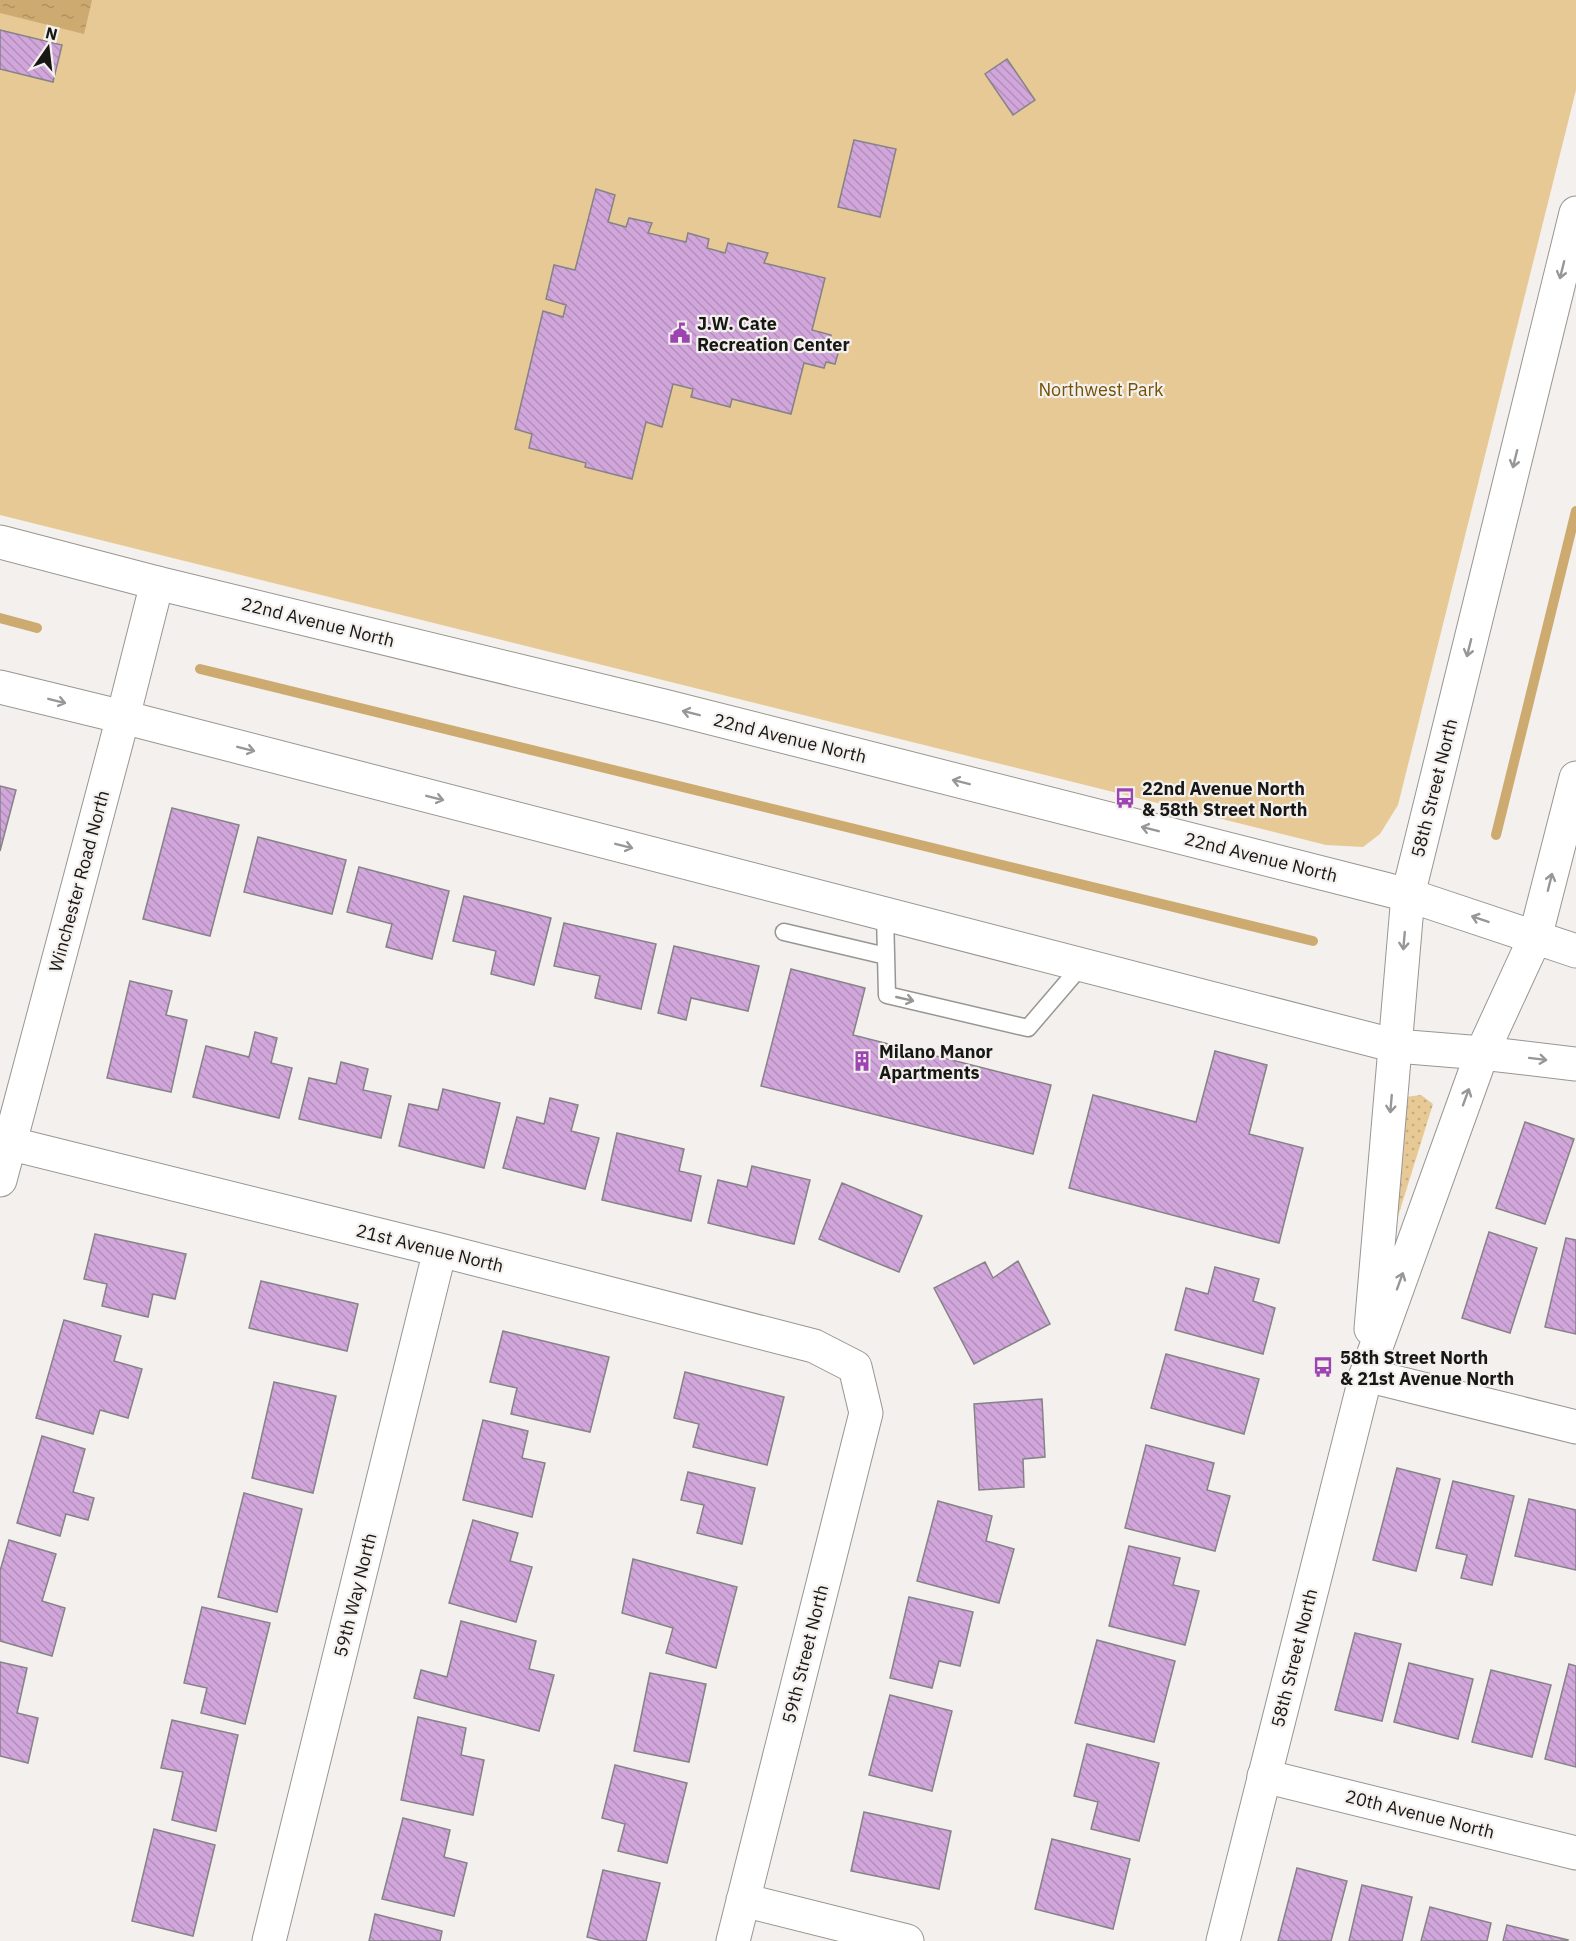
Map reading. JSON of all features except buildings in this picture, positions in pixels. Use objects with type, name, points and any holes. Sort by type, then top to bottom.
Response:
[{"type":"street","name":"58th Street North","points":[[1366,1375],[1408,895],[1576,213]]},
{"type":"street","name":"22nd Avenue North","points":[[0,542],[157,583],[676,709],[1408,895],[1576,951]]},
{"type":"street","name":"Winchester Road North","points":[[0,1180],[4,1142],[123,717],[157,583]]},
{"type":"street","points":[[0,687],[1396,1046],[1576,1064]]},
{"type":"street","name":"58th Street North","points":[[1223,1941],[1366,1375],[1482,1053],[1536,938],[1576,778]]},
{"type":"street","name":"21st Avenue North","points":[[4,1142],[441,1250],[814,1346],[855,1367]]},
{"type":"street","name":"59th Way North","points":[[270,1941],[441,1250]]},
{"type":"street","name":"59th Street North","points":[[733,1941],[866,1413],[855,1367]]},
{"type":"street","points":[[1366,1375],[1576,1427]]},
{"type":"street","name":"20th Avenue North","points":[[1264,1776],[1576,1853]]},
{"type":"street","points":[[743,1900],[907,1941]]},
{"type":"lane","points":[[885,914],[887,995],[1028,1028],[1082,965]]},
{"type":"lane","points":[[784,932],[886,956]]},
{"type":"green space","name":"Northwest Park","points":[[0,0],[1576,0],[1576,90],[1398,805],[1380,834],[1363,847],[1326,845],[0,515]]},
{"type":"green space","points":[[1421,1095],[1433,1104],[1391,1239],[1405,1097]]},
{"type":"water","points":[[0,0],[92,0],[84,34],[0,13]]},
{"type":"waterway","points":[[1496,835],[1576,511]]},
{"type":"waterway","points":[[0,618],[37,628]]},
{"type":"waterway","points":[[200,669],[1313,941]]},
{"type":"place","name":"J.W. Cate Recreation Center","points":[[680,333]]},
{"type":"place","name":"22nd Avenue North & 58th Street North","points":[[1125,798]]},
{"type":"place","name":"Milano Manor Apartments","points":[[862,1061]]},
{"type":"place","name":"58th Street North & 21st Avenue North","points":[[1323,1367]]}]
